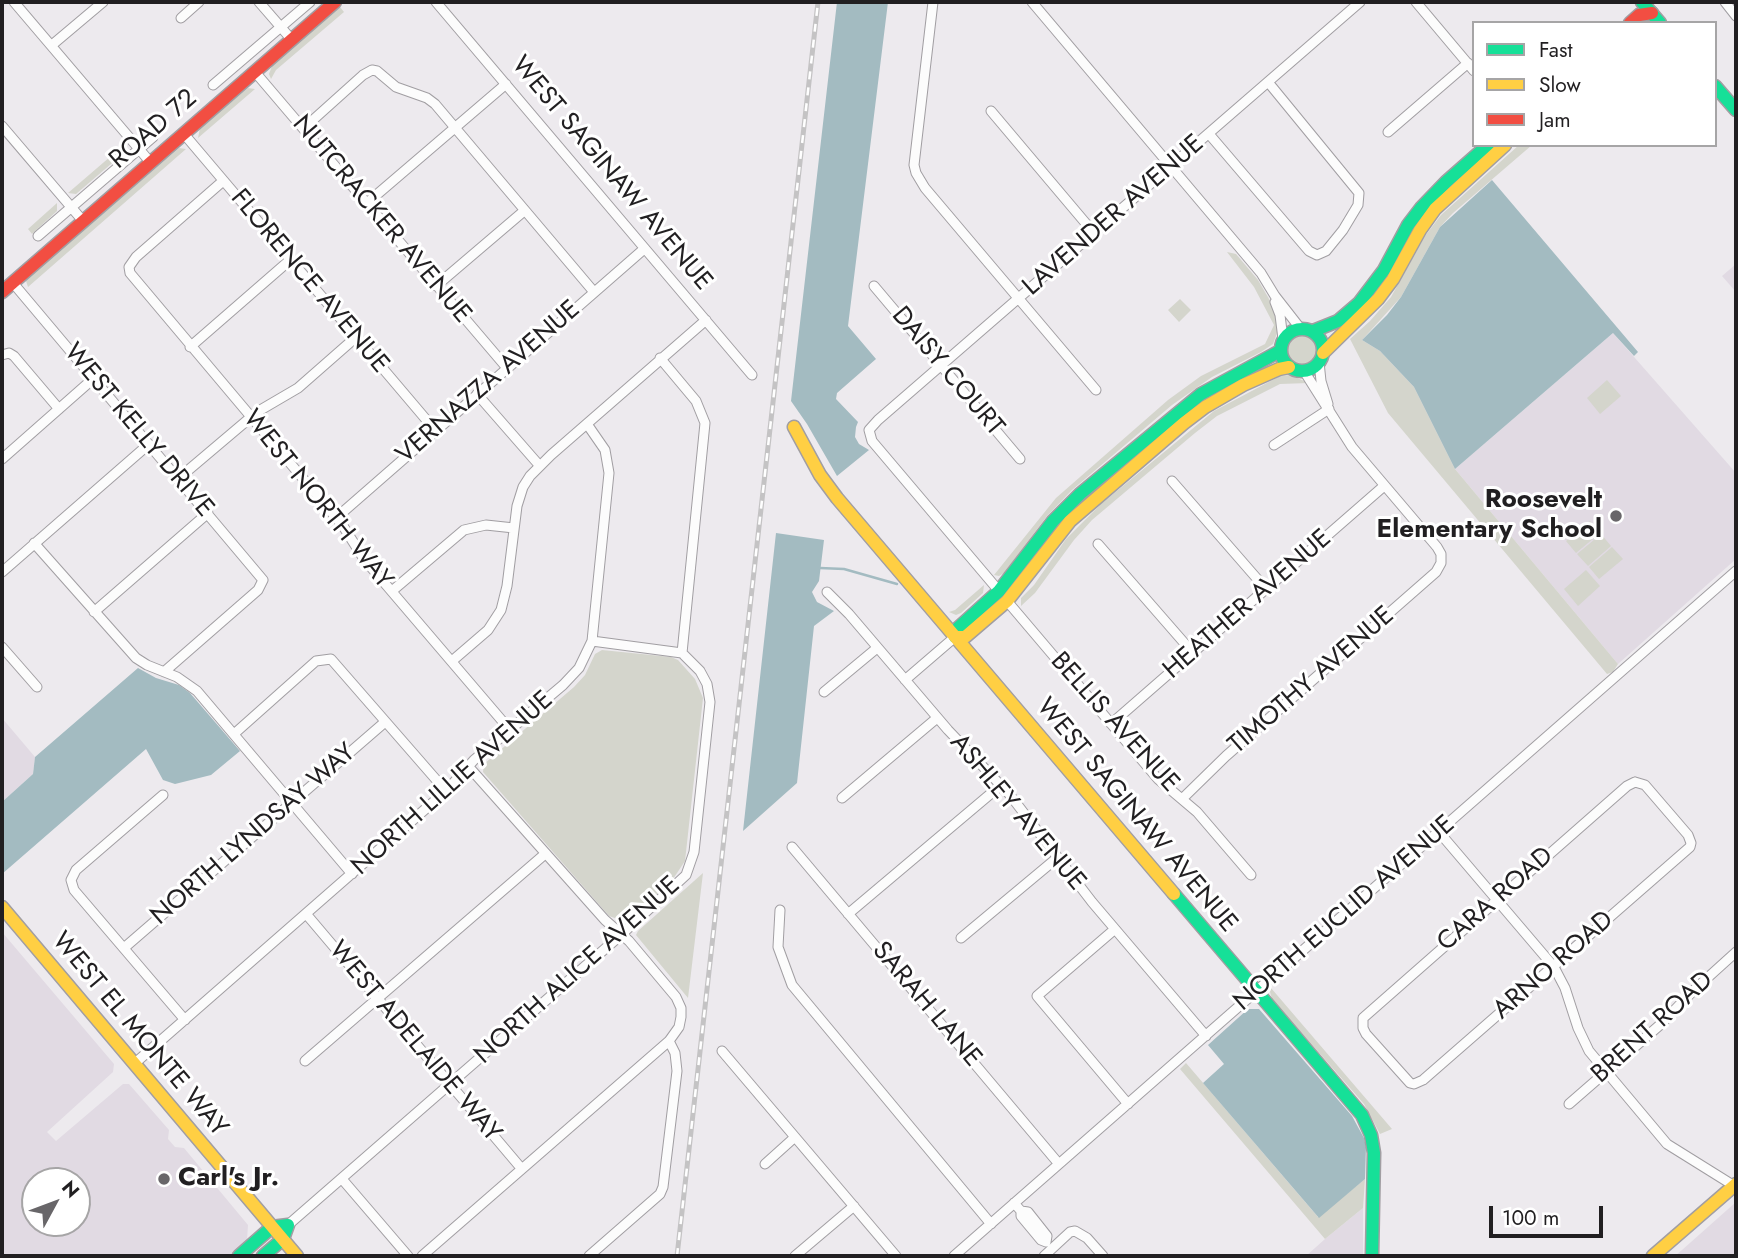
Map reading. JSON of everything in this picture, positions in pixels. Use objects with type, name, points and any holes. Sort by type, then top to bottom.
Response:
[{"type":"street","points":[[14,2],[151,163]]},
{"type":"street","points":[[51,45],[103,2]]},
{"type":"street","points":[[181,18],[199,2]]},
{"type":"street","points":[[259,2],[292,40]]},
{"type":"street","points":[[212,85],[310,2]]},
{"type":"street","name":"ROAD 72","points":[[2,292],[335,2]]},
{"type":"street","name":"WEST SAGINAW AVENUE","points":[[436,2],[752,375]]},
{"type":"street","points":[[933,2],[914,165],[916,173],[925,188],[1096,390]]},
{"type":"street","points":[[1031,2],[1261,274],[1275,296],[1306,330],[1321,341],[1321,381],[1329,409]]},
{"type":"street","name":"LAVENDER AVENUE","points":[[869,430],[1360,2]]},
{"type":"street","points":[[1388,132],[1471,67],[1416,2]]},
{"type":"street","points":[[1642,2],[1653,19]]},
{"type":"street","points":[[1725,2],[1736,16]]},
{"type":"street","points":[[1632,21],[1639,15],[1653,19]]},
{"type":"street","points":[[304,128],[372,70],[396,87],[427,98],[594,292]]},
{"type":"street","name":"NUTCRACKER AVENUE","points":[[255,72],[507,368]]},
{"type":"street","points":[[1209,134],[1314,255],[1322,254],[1337,239],[1360,200],[1355,185],[1268,82]]},
{"type":"street","points":[[368,203],[506,84]]},
{"type":"street","points":[[1717,88],[1736,110]]},
{"type":"street","points":[[991,111],[1094,233]]},
{"type":"street","points":[[2,126],[83,221]]},
{"type":"street","name":"FLORENCE AVENUE","points":[[184,134],[435,430]]},
{"type":"street","points":[[38,236],[153,137]]},
{"type":"street","points":[[1003,596],[1053,521],[1080,494],[1201,394],[1282,345],[1290,331],[1332,325],[1359,303],[1380,276],[1408,225],[1421,208],[1486,147]]},
{"type":"street","points":[[1463,182],[1474,166],[1496,147]]},
{"type":"street","points":[[1304,371],[1321,358],[1378,299],[1393,279],[1419,230],[1435,209],[1503,147]]},
{"type":"street","name":"WEST NORTH WAY","points":[[223,181],[136,257],[129,267],[134,279],[336,518],[364,559],[510,730]]},
{"type":"street","points":[[436,286],[524,211]]},
{"type":"street","name":"VERNAZZA AVENUE","points":[[336,518],[644,249]]},
{"type":"street","points":[[190,347],[290,260]]},
{"type":"street","name":"WEST KELLY DRIVE","points":[[13,283],[262,580],[258,590],[164,672]]},
{"type":"street","name":"DAISY COURT","points":[[874,286],[1020,458]]},
{"type":"street","points":[[1275,296],[1283,360],[1289,367]]},
{"type":"street","points":[[452,661],[488,630],[501,610],[523,487],[539,466],[706,320]]},
{"type":"street","points":[[179,478],[265,406],[298,388],[355,338]]},
{"type":"street","points":[[5,354],[14,356],[59,409]]},
{"type":"street","points":[[592,641],[682,653],[705,423],[696,401],[660,358]]},
{"type":"street","points":[[905,680],[955,637],[958,628],[1003,596],[1086,505],[1205,407],[1243,385],[1279,369],[1289,367],[1304,371],[1352,447],[1384,486]]},
{"type":"street","points":[[2,459],[94,378]]},
{"type":"street","points":[[477,394],[539,466]]},
{"type":"street","points":[[1274,445],[1329,409]]},
{"type":"street","name":"NORTH LILLIE AVENUE","points":[[134,1064],[446,792],[468,766],[572,676],[584,661],[592,641],[609,473],[605,450],[587,424]]},
{"type":"street","name":"WEST SAGINAW AVENUE","points":[[794,427],[828,487],[1362,1115],[1368,1126],[1374,1153],[1372,1256]]},
{"type":"street","name":"BELLIS AVENUE","points":[[869,430],[872,441],[1158,779],[1204,819],[1251,875]]},
{"type":"street","points":[[2,572],[149,444]]},
{"type":"street","points":[[1172,481],[1266,589]]},
{"type":"street","name":"TIMOTHY AVENUE","points":[[1182,799],[1226,756],[1436,572],[1441,563],[1441,554],[1437,547],[1384,486]]},
{"type":"street","name":"HEATHER AVENUE","points":[[1111,724],[1384,486]]},
{"type":"street","points":[[1056,538],[1058,528],[1082,502],[1080,494]]},
{"type":"street","points":[[94,612],[208,513]]},
{"type":"street","points":[[393,592],[464,530],[486,526],[514,528]]},
{"type":"street","points":[[34,544],[136,658],[177,677],[197,691],[352,874]]},
{"type":"street","points":[[1098,544],[1193,653]]},
{"type":"street","name":"NORTH EUCLID AVENUE","points":[[954,1256],[1736,571]]},
{"type":"street","name":"ASHLEY AVENUE","points":[[827,592],[937,718],[1001,785],[1057,858],[1206,1036]]},
{"type":"street","points":[[2,647],[37,687]]},
{"type":"street","points":[[824,692],[877,648]]},
{"type":"street","name":"NORTH ALICE AVENUE","points":[[288,1225],[678,885],[686,875],[694,852],[710,702],[707,684],[700,671],[682,653]]},
{"type":"street","points":[[234,734],[316,661],[325,658],[335,662],[446,792]]},
{"type":"street","points":[[842,798],[937,718]]},
{"type":"street","name":"NORTH LYNDSAY WAY","points":[[124,948],[385,722]]},
{"type":"street","points":[[422,1256],[669,1041],[679,1027],[681,1008],[679,1002],[622,934],[605,920],[468,766]]},
{"type":"street","name":"ARNO ROAD","points":[[1414,1084],[1423,1080],[1687,850],[1691,843],[1688,835],[1645,785],[1635,782]]},
{"type":"street","name":"CARA ROAD","points":[[1414,1084],[1405,1079],[1366,1034],[1362,1023],[1366,1014],[1627,786],[1635,782]]},
{"type":"street","points":[[848,914],[1001,785]]},
{"type":"street","points":[[163,795],[76,870],[71,880],[74,890],[185,1020]]},
{"type":"street","points":[[1439,832],[1554,967],[1565,988],[1582,1039],[1667,1144],[1736,1186],[1653,1256]]},
{"type":"street","name":"SARAH LANE","points":[[792,847],[1059,1164]]},
{"type":"street","points":[[305,1061],[545,854]]},
{"type":"street","points":[[961,937],[1057,858]]},
{"type":"street","name":"WEST EL MONTE WAY","points":[[2,907],[297,1256]]},
{"type":"street","points":[[780,910],[778,947],[792,985],[991,1224]]},
{"type":"street","name":"WEST ADELAIDE WAY","points":[[307,915],[521,1168]]},
{"type":"street","points":[[1115,929],[1037,996],[1128,1104]]},
{"type":"street","name":"BRENT ROAD","points":[[1569,1104],[1661,1024],[1736,952]]},
{"type":"street","points":[[589,1256],[660,1194],[663,1187],[677,1071],[675,1053],[669,1041]]},
{"type":"street","points":[[722,1051],[896,1256]]},
{"type":"street","points":[[765,1164],[795,1137]]},
{"type":"street","points":[[342,1178],[408,1256]]},
{"type":"street","points":[[1014,1203],[1021,1211],[1021,1216],[1041,1240],[1049,1245]]},
{"type":"street","points":[[794,1256],[853,1206]]},
{"type":"street","points":[[239,1256],[272,1227],[288,1225],[283,1239],[263,1256]]},
{"type":"street","points":[[1044,1256],[1049,1245],[1075,1231],[1087,1238],[1103,1256]]},
{"type":"shaded area","points":[[340,7],[344,12],[276,70],[271,79],[269,74],[272,66]]},
{"type":"shaded area","points":[[248,88],[255,89],[198,138],[200,128]]},
{"type":"shaded area","points":[[125,144],[125,152],[76,194],[68,193]]},
{"type":"shaded area","points":[[1517,147],[1530,147],[1440,227],[1401,297],[1362,340],[1380,351],[1414,387],[1455,469],[1618,664],[1613,672],[1607,674],[1388,413],[1350,339],[1391,297],[1425,236],[1441,215]]},
{"type":"shaded area","points":[[179,148],[186,149],[28,287],[28,278]]},
{"type":"shaded area","points":[[57,203],[57,211],[32,234],[28,229]]},
{"type":"shaded area","points":[[1227,252],[1236,254],[1258,280],[1272,304],[1279,328],[1273,344],[1212,377],[1172,405],[1072,490],[1047,516],[1004,573],[994,575],[1056,498],[1168,400],[1201,376],[1265,344],[1274,325],[1254,287]]},
{"type":"shaded area","points":[[1736,264],[1736,292],[1722,276]]},
{"type":"shaded area","points":[[1180,299],[1191,310],[1179,322],[1168,310]]},
{"type":"shaded area","points":[[1301,333],[1312,338],[1317,349],[1312,360],[1301,365],[1290,360],[1285,349],[1290,338]]},
{"type":"shaded area","name":"Roosevelt Elementary School","points":[[1613,333],[1736,473],[1736,559],[1618,664],[1455,469]]},
{"type":"shaded area","points":[[1290,375],[1309,383],[1280,384],[1217,416],[1195,433],[1092,520],[1035,593],[1021,606],[1021,598],[1034,585],[1066,539],[1101,504],[1214,411],[1280,376]]},
{"type":"shaded area","points":[[1607,380],[1621,396],[1600,414],[1587,398]]},
{"type":"shaded area","points":[[1590,521],[1600,533],[1576,553],[1566,541]]},
{"type":"shaded area","points":[[1601,534],[1611,546],[1588,566],[1577,554]]},
{"type":"shaded area","points":[[1612,547],[1623,559],[1599,579],[1589,567]]},
{"type":"shaded area","points":[[1586,570],[1600,586],[1578,606],[1564,589]]},
{"type":"shaded area","points":[[984,585],[983,593],[961,613],[956,615],[949,612],[955,610]]},
{"type":"shaded area","points":[[602,650],[678,660],[695,679],[703,698],[685,861],[671,882],[623,921],[609,916],[483,772],[484,764],[574,687],[585,675],[595,654]]},
{"type":"shaded area","points":[[2,718],[35,757],[33,774],[2,802]]},
{"type":"shaded area","points":[[703,873],[688,998],[636,935]]},
{"type":"shaded area","points":[[2,932],[114,1064],[113,1072],[47,1132],[56,1141],[123,1084],[129,1084],[169,1130],[168,1139],[175,1147],[184,1148],[248,1225],[247,1240],[229,1256],[2,1256]]},
{"type":"shaded area","points":[[1271,988],[1392,1129],[1380,1134],[1364,1104],[1272,999]]},
{"type":"shaded area","points":[[1186,1063],[1318,1217],[1365,1179],[1363,1208],[1325,1239],[1180,1069]]},
{"type":"shaded area","points":[[1736,1202],[1736,1256],[1675,1256],[1682,1250]]},
{"type":"shaded area","points":[[1363,1208],[1363,1256],[1306,1256],[1325,1239]]},
{"type":"water","points":[[837,2],[888,2],[848,326],[876,359],[837,393],[836,399],[858,422],[855,437],[859,444],[869,450],[837,476],[791,401]]},
{"type":"water","points":[[1492,180],[1638,352],[1634,356],[1613,333],[1455,469],[1414,387],[1380,351],[1362,340],[1401,297],[1440,227]]},
{"type":"water","points":[[776,533],[824,540],[819,581],[812,592],[817,602],[834,611],[814,626],[797,783],[743,831]]},
{"type":"water","points":[[138,668],[156,678],[179,685],[190,693],[240,751],[211,775],[175,784],[163,780],[146,749],[2,874],[2,802],[33,774],[35,757]]},
{"type":"water","points":[[1248,1009],[1259,1009],[1352,1116],[1364,1138],[1365,1179],[1319,1218],[1203,1083],[1224,1064],[1208,1045]]},
{"type":"waterway","points":[[820,568],[844,569],[897,584]]},
{"type":"railway","points":[[677,1256],[818,2]]},
{"type":"traffic: fast","points":[[1642,2],[1658,21]]},
{"type":"traffic: fast","points":[[1717,88],[1736,110]]},
{"type":"traffic: fast","points":[[1313,331],[1338,321],[1359,303],[1384,270],[1408,225],[1421,208],[1486,147]]},
{"type":"traffic: fast","points":[[1302,329],[1317,335],[1323,350],[1317,365],[1302,371],[1287,365],[1281,350],[1287,335],[1302,329]]},
{"type":"traffic: fast","points":[[955,637],[958,628],[999,591],[1053,521],[1080,494],[1201,394],[1280,351]]},
{"type":"traffic: fast","points":[[1174,894],[1362,1115],[1371,1135],[1374,1153],[1372,1256]]},
{"type":"traffic: fast","points":[[239,1256],[272,1227],[288,1225],[283,1239],[263,1256]]},
{"type":"traffic: slow","points":[[1323,353],[1378,299],[1435,209],[1503,147]]},
{"type":"traffic: slow","points":[[955,637],[965,637],[1007,601],[1070,521],[1184,423],[1243,385],[1289,367]]},
{"type":"traffic: slow","points":[[794,427],[820,475],[837,498],[1174,894]]},
{"type":"traffic: slow","points":[[2,907],[297,1256]]},
{"type":"traffic: slow","points":[[1653,1256],[1736,1184]]},
{"type":"traffic: jam","points":[[2,292],[335,2]]},
{"type":"traffic: jam","points":[[1632,21],[1639,15],[1652,13]]},
{"type":"place","name":"Roosevelt Elementary School","points":[[1616,516]]},
{"type":"place","name":"Carl's Jr.","points":[[164,1179]]}]
